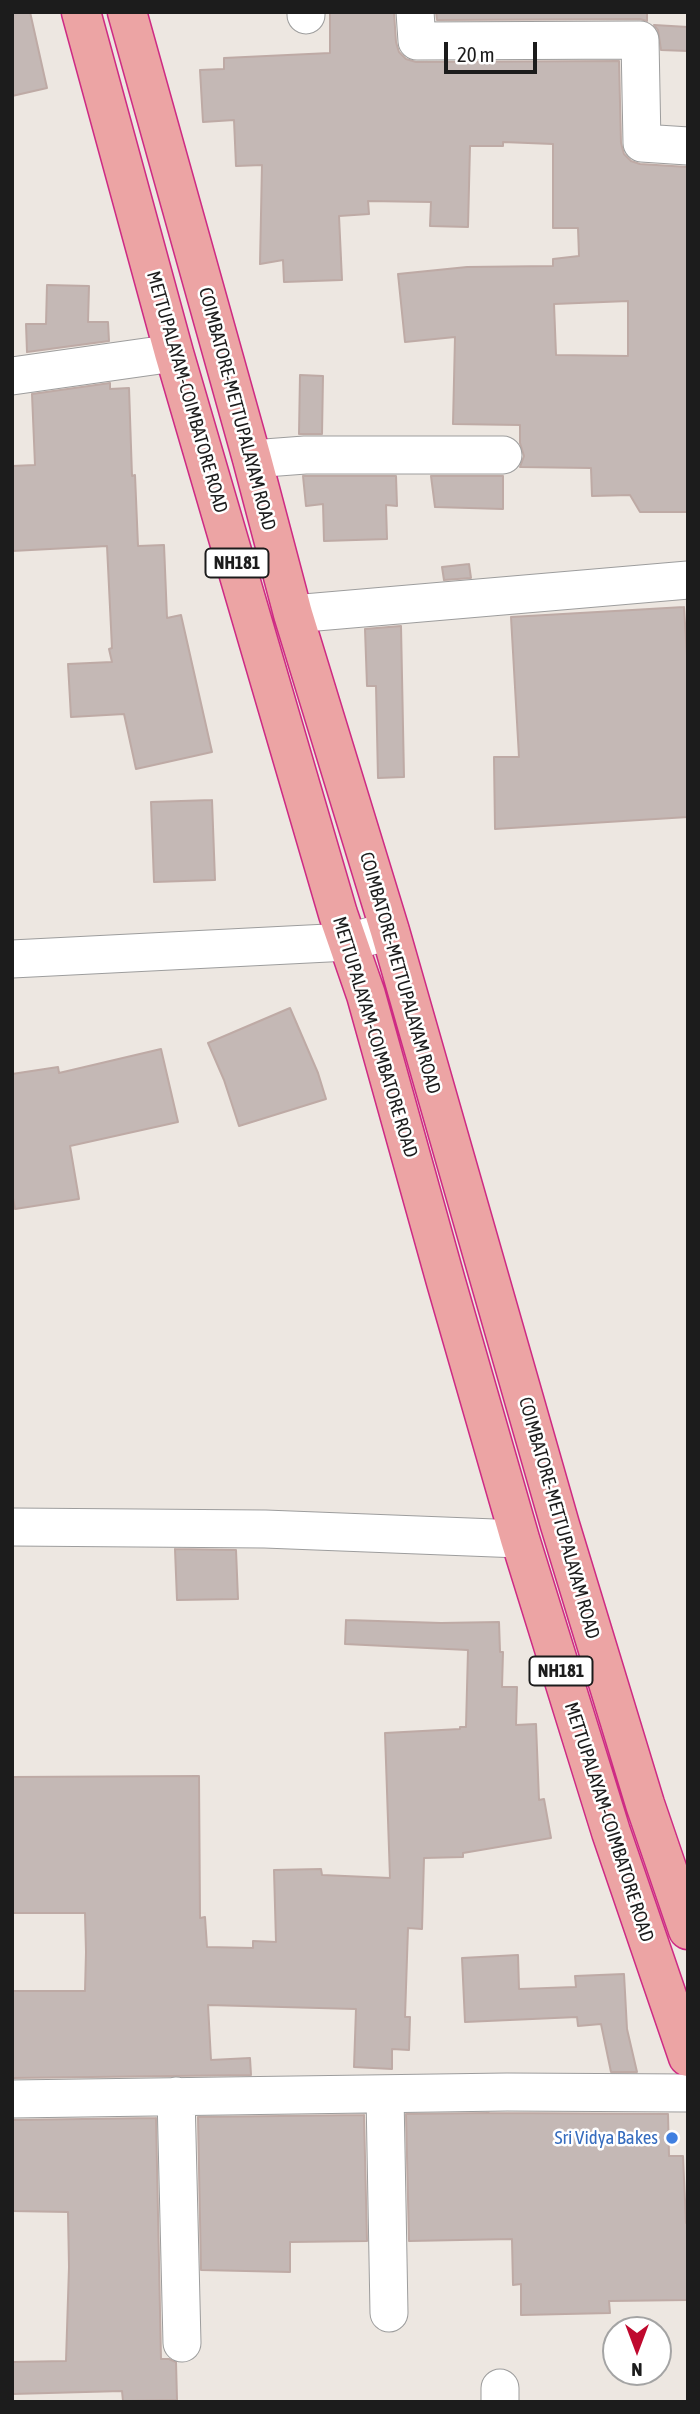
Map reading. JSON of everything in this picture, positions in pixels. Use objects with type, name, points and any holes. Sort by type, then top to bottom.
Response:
[{"type":"highway","name":"METTUPALAYAM-COIMBATORE ROAD","points":[[81,12],[174,353],[366,995],[520,1539],[611,1832],[688,2057]]},
{"type":"highway","name":"COIMBATORE-METTUPALAYAM ROAD","points":[[127,12],[293,614],[390,931],[564,1539],[645,1804],[688,1930]]},
{"type":"street","points":[[415,12],[417,41],[640,40],[642,143],[688,146]]},
{"type":"street","points":[[12,376],[174,353]]},
{"type":"street","points":[[252,459],[305,455],[503,455]]},
{"type":"street","points":[[293,614],[688,580]]},
{"type":"street","points":[[12,959],[348,942],[390,931]]},
{"type":"street","points":[[12,1527],[265,1529],[520,1539]]},
{"type":"street","points":[[12,2099],[507,2092],[688,2093]]},
{"type":"street","points":[[385,2095],[388,2313]]},
{"type":"street","points":[[176,2096],[182,2343]]},
{"type":"building","points":[[12,12],[30,12],[47,88],[12,96]]},
{"type":"building","points":[[330,12],[394,12],[399,52],[406,59],[416,62],[619,61],[621,143],[624,154],[631,161],[640,164],[688,167],[688,512],[640,512],[630,495],[592,496],[591,468],[520,467],[524,456],[520,443],[520,425],[453,424],[455,337],[405,342],[398,274],[467,267],[553,266],[553,259],[579,256],[578,228],[553,228],[553,144],[503,142],[503,146],[470,146],[468,227],[430,226],[431,202],[368,201],[369,214],[339,216],[342,280],[284,282],[283,260],[260,264],[262,165],[236,166],[234,120],[203,122],[200,70],[224,69],[224,58],[330,53]],"holes":[[[628,301],[628,356],[556,355],[554,304]]]},
{"type":"building","points":[[436,12],[647,12],[647,21],[437,20]]},
{"type":"building","points":[[654,25],[688,27],[688,51],[661,50],[658,30]]},
{"type":"building","points":[[47,285],[89,286],[88,322],[108,322],[109,341],[27,352],[26,324],[46,324]]},
{"type":"building","points":[[300,375],[323,376],[322,434],[299,434]]},
{"type":"building","points":[[110,383],[110,389],[129,388],[138,546],[164,545],[167,618],[181,615],[212,752],[136,769],[124,714],[71,717],[68,664],[112,662],[109,649],[112,648],[107,546],[12,551],[12,466],[35,465],[32,394]]},
{"type":"building","points":[[303,476],[396,476],[397,506],[386,505],[387,539],[324,541],[323,504],[306,506]]},
{"type":"building","points":[[431,476],[503,476],[503,509],[435,507]]},
{"type":"building","points":[[469,564],[471,578],[444,580],[442,567]]},
{"type":"building","points":[[684,607],[688,671],[688,817],[495,829],[494,757],[519,757],[511,617]]},
{"type":"building","points":[[401,626],[404,777],[378,778],[376,686],[367,686],[365,629]]},
{"type":"building","points":[[212,800],[215,880],[154,882],[151,802]]},
{"type":"building","points":[[290,1008],[318,1073],[326,1099],[239,1126],[208,1043]]},
{"type":"building","points":[[161,1049],[178,1122],[70,1146],[79,1199],[15,1209],[12,1193],[12,1074],[58,1067],[59,1073]]},
{"type":"building","points":[[175,1549],[236,1550],[238,1599],[177,1600]]},
{"type":"building","points":[[346,1620],[499,1622],[500,1652],[503,1652],[502,1687],[517,1687],[516,1725],[536,1724],[539,1800],[544,1799],[551,1838],[463,1853],[463,1857],[424,1858],[422,1929],[408,1928],[405,2017],[410,2017],[409,2050],[392,2049],[392,2069],[354,2067],[356,2009],[208,2005],[211,2060],[250,2058],[251,2075],[12,2078],[12,1991],[85,1991],[86,1952],[85,1913],[12,1913],[12,1777],[199,1776],[200,1918],[205,1917],[207,1947],[253,1948],[253,1941],[276,1942],[274,1870],[321,1869],[322,1875],[390,1878],[385,1733],[466,1727],[468,1650],[345,1644]]},
{"type":"building","points":[[518,1955],[519,1989],[576,1987],[575,1976],[624,1974],[627,2029],[637,2072],[611,2072],[601,2024],[578,2026],[577,2017],[465,2022],[462,1958]]},
{"type":"building","points":[[406,2114],[668,2114],[669,2156],[683,2156],[688,2223],[688,2300],[609,2301],[610,2313],[521,2315],[521,2284],[513,2285],[512,2239],[409,2241]]},
{"type":"building","points":[[364,2115],[367,2241],[290,2242],[290,2272],[201,2270],[198,2117]]},
{"type":"building","points":[[156,2118],[161,2359],[176,2362],[177,2400],[123,2401],[122,2391],[12,2394],[12,2362],[66,2361],[69,2267],[68,2212],[12,2211],[12,2120]]},
{"type":"place","name":"Sri Vidya Bakes","points":[[672,2138]]}]
